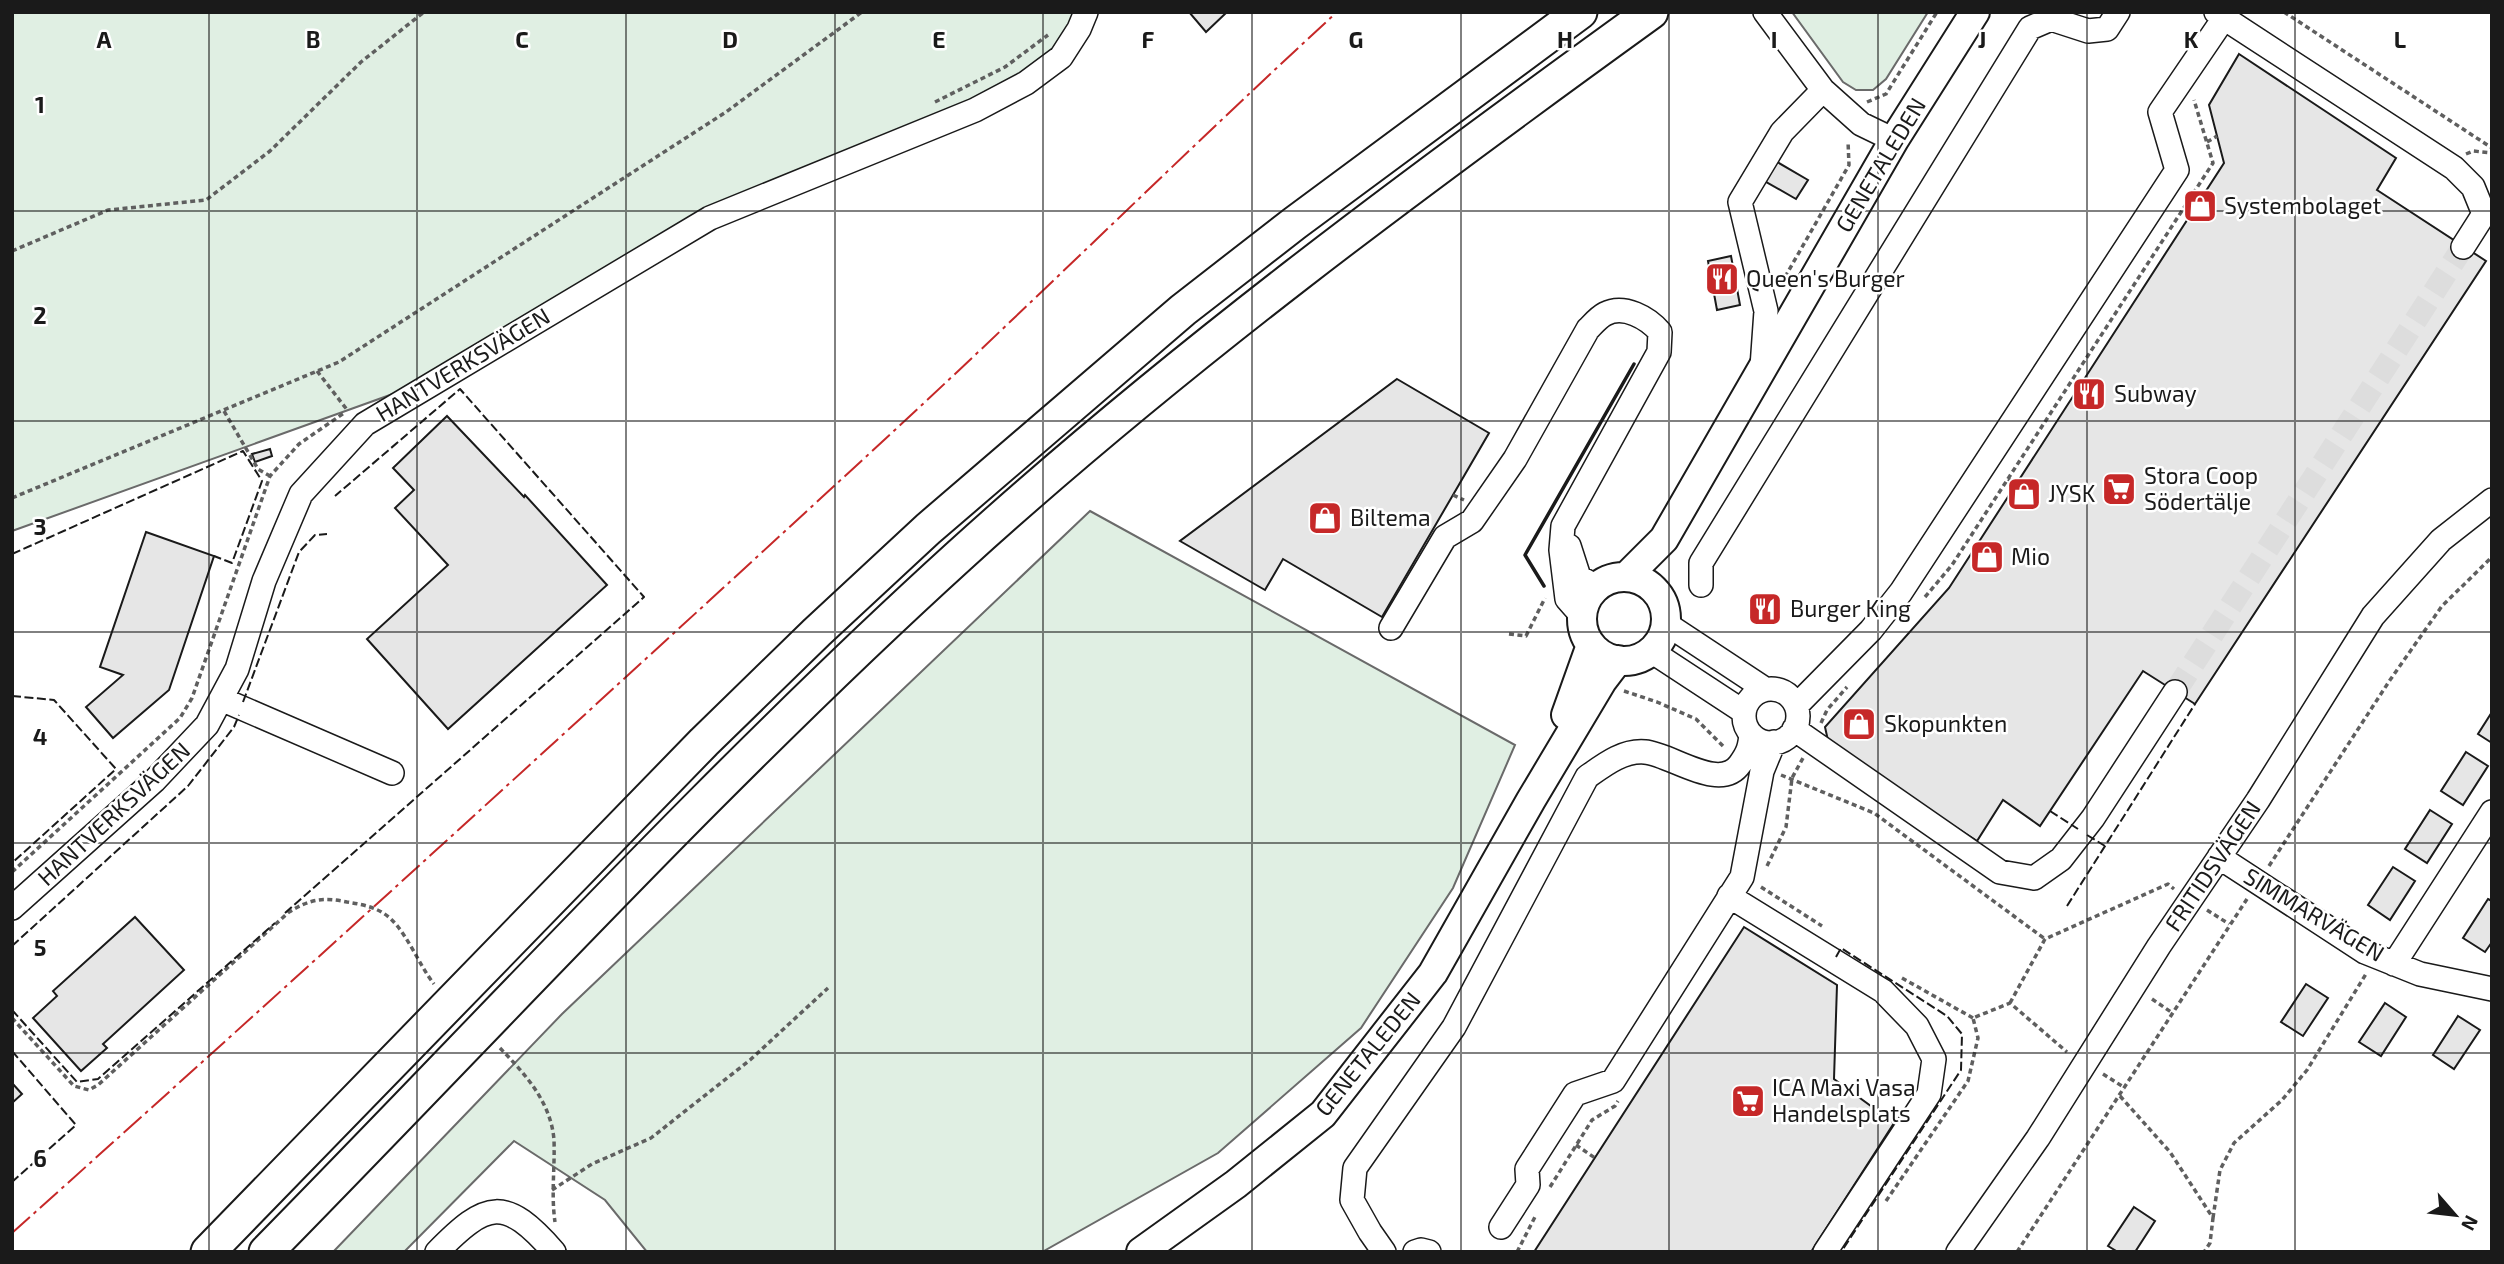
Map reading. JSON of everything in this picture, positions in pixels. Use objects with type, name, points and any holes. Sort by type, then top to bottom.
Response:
[{"type":"highway","points":[[208,1252],[704,742],[928,529],[1193,302],[1326,199],[1580,12]]},
{"type":"highway","points":[[266,1252],[717,787],[961,554],[1090,442],[1303,268],[1443,162],[1651,12]]},
{"type":"main road","name":"GENETALEDEN","points":[[1597,587],[1611,579],[1626,577],[1664,539],[1894,140],[1975,12]]},
{"type":"main road","name":"GENETALEDEN","points":[[1664,539],[1657,593],[1664,606],[1665,623]]},
{"type":"main road","points":[[1626,577],[1643,582],[1657,593]]},
{"type":"main road","points":[[1597,587],[1587,599],[1582,616],[1584,631],[1591,645],[1604,656],[1618,660],[1636,659],[1651,651],[1661,638],[1665,623]]},
{"type":"main road","name":"GENETALEDEN","points":[[1531,800],[1591,645]]},
{"type":"main road","name":"GENETALEDEN","points":[[1141,1252],[1236,1184],[1323,1114],[1433,973],[1531,800],[1602,681],[1618,660]]},
{"type":"street","name":"HANTVERKSVÄGEN","points":[[12,908],[154,781],[207,725],[237,669],[264,581],[300,494],[365,424],[710,218],[975,110],[1026,83],[1061,57],[1079,29],[1086,12]]},
{"type":"street","points":[[1765,12],[1823,90],[1861,124],[1894,140]]},
{"type":"street","points":[[1701,585],[1701,563],[2029,28],[2051,19],[2088,31],[2107,29],[2118,12]]},
{"type":"street","points":[[1785,704],[1782,740],[1758,740],[1746,728],[1744,712],[1751,697],[1785,704],[1824,676],[1863,639],[1901,592],[2177,170],[2160,112],[2220,15],[2454,168],[2473,187],[2484,214],[2463,247]]},
{"type":"street","points":[[1762,369],[1766,311],[1740,202],[1782,132],[1823,90]]},
{"type":"street","points":[[1391,628],[1445,537],[1472,521],[1515,459],[1588,329],[1604,314],[1622,310],[1650,321],[1660,332],[1659,352],[1563,526],[1561,550],[1567,599],[1582,616]]},
{"type":"street","name":"FRITIDSVÄGEN","points":[[1958,1252],[2038,1138],[2190,900],[2258,800],[2373,616],[2441,540],[2492,500]]},
{"type":"street","points":[[1563,526],[1579,577],[1597,587]]},
{"type":"street","points":[[1665,623],[1785,704],[2000,872],[2034,878],[2061,859],[2093,818],[2175,692]]},
{"type":"street","points":[[1651,651],[1744,712]]},
{"type":"street","points":[[221,699],[392,773]]},
{"type":"street","points":[[1384,1252],[1352,1200],[1354,1168],[1454,1027],[1587,777],[1615,758],[1645,751],[1717,776],[1736,770],[1750,750],[1751,734]]},
{"type":"street","points":[[1501,1227],[1528,1185],[1527,1169],[1575,1094],[1613,1081],[1742,877],[1762,771],[1774,742]]},
{"type":"street","points":[[2386,960],[2492,812]]},
{"type":"street","name":"SIMMARVÄGEN","points":[[2219,857],[2365,951],[2420,974],[2492,989]]},
{"type":"street","points":[[1730,897],[1883,992],[1917,1026],[1934,1059],[1929,1094],[1825,1252]]},
{"type":"street","points":[[437,1252],[466,1224],[486,1212],[512,1214],[525,1221],[554,1252]]},
{"type":"street","points":[[1415,1252],[1429,1252]]},
{"type":"path","points":[[12,251],[108,210],[206,200],[270,151],[361,62],[424,12]]},
{"type":"path","points":[[12,498],[340,362],[726,112],[862,12]]},
{"type":"path","points":[[1861,100],[1869,102],[1886,94],[1937,12]]},
{"type":"path","points":[[2284,12],[2492,148]]},
{"type":"path","points":[[935,102],[1005,67],[1048,37],[1052,29]]},
{"type":"path","points":[[2207,142],[2217,136]]},
{"type":"path","points":[[12,872],[180,718],[192,698],[270,477],[299,444],[348,411],[317,371]]},
{"type":"path","points":[[224,411],[258,469],[270,477]]},
{"type":"path","points":[[2008,479],[2017,484]]},
{"type":"path","points":[[1509,634],[1526,636],[1546,596]]},
{"type":"path","points":[[1763,873],[1786,827],[1792,778],[1874,813],[2045,939]]},
{"type":"path","points":[[1973,1018],[2010,1003],[2045,939],[2168,884],[2230,924]]},
{"type":"path","points":[[1758,885],[1828,930]]},
{"type":"path","points":[[12,1018],[74,1086],[89,1090],[98,1085],[289,912],[318,898],[365,906],[386,915],[401,931],[417,961],[436,986]]},
{"type":"path","points":[[2212,1252],[2210,1243],[2220,1170],[2234,1143],[2282,1100],[2386,960]]},
{"type":"path","points":[[1883,1206],[1968,1081],[1978,1038],[1973,1018],[1898,975]]},
{"type":"path","points":[[552,1190],[592,1164],[651,1138],[750,1060],[828,988]]},
{"type":"path","points":[[2010,1003],[2065,1051],[2125,1088]]},
{"type":"path","points":[[495,1044],[523,1072],[545,1104],[554,1142],[552,1190],[558,1229]]},
{"type":"path","points":[[2120,1096],[2170,1152],[2213,1218]]},
{"type":"path","points":[[1576,1145],[1595,1158]]},
{"type":"path","points":[[2204,1252],[2210,1243]]},
{"type":"green space","points":[[12,12],[1086,12],[1079,29],[975,110],[805,177],[440,377],[12,531]]},
{"type":"green space","points":[[1792,12],[1928,12],[1886,79],[1873,90],[1856,90],[1843,82]]},
{"type":"green space","points":[[1090,511],[1515,745],[1453,888],[1361,1028],[1218,1153],[1042,1252],[647,1252],[605,1200],[514,1141],[404,1252],[333,1252],[562,1014]]},
{"type":"building","points":[[1189,12],[1227,12],[1206,32]]},
{"type":"building","points":[[2239,54],[2396,158],[2377,190],[2486,261],[2195,704],[2143,671],[2040,826],[2003,800],[1977,841],[1829,745],[1825,727],[1949,588],[2224,163],[2209,105]]},
{"type":"building","points":[[1772,159],[1808,180],[1796,199],[1761,179]]},
{"type":"building","points":[[1731,256],[1740,305],[1717,310],[1708,261]]},
{"type":"building","name":"Biltema","points":[[1397,379],[1489,433],[1382,617],[1283,559],[1265,590],[1180,541]]},
{"type":"building","points":[[447,416],[524,497],[525,495],[607,585],[448,729],[367,639],[448,565],[395,508],[414,490],[393,468]]},
{"type":"building","points":[[270,449],[272,456],[255,462],[252,454]]},
{"type":"building","points":[[146,532],[214,556],[169,690],[113,738],[86,707],[123,675],[100,667]]},
{"type":"building","points":[[2492,712],[2492,743],[2478,734]]},
{"type":"building","points":[[2466,752],[2488,766],[2463,805],[2441,791]]},
{"type":"building","points":[[2430,810],[2452,824],[2427,863],[2405,849]]},
{"type":"building","points":[[2393,867],[2415,881],[2390,920],[2368,905]]},
{"type":"building","points":[[2488,899],[2492,901],[2492,942],[2485,952],[2463,938]]},
{"type":"building","points":[[135,917],[184,970],[103,1044],[107,1048],[81,1071],[33,1018],[57,996],[53,991]]},
{"type":"building","name":"ICA Maxi Vasa Handelsplats","points":[[1744,927],[1837,985],[1834,1079],[1894,1123],[1811,1252],[1534,1252]]},
{"type":"building","points":[[2306,984],[2328,998],[2303,1036],[2281,1022]]},
{"type":"building","points":[[2385,1003],[2406,1017],[2381,1056],[2359,1042]]},
{"type":"building","points":[[2458,1016],[2480,1030],[2454,1069],[2433,1055]]},
{"type":"building","points":[[12,1083],[22,1094],[12,1103]]},
{"type":"building","points":[[2134,1207],[2155,1221],[2135,1252],[2118,1252],[2108,1246]]},
{"type":"tunnel","points":[[2175,692],[2463,247]]},
{"type":"fence","points":[[285,913],[644,597],[460,389],[335,496]]},
{"type":"fence","points":[[12,554],[243,451],[262,481],[232,563],[214,556]]},
{"type":"fence","points":[[243,702],[299,552],[315,535],[327,534]]},
{"type":"fence","points":[[12,696],[54,700],[116,769],[12,863]]},
{"type":"fence","points":[[2067,906],[2195,704]]},
{"type":"fence","points":[[12,946],[188,786],[234,727],[239,715]]},
{"type":"fence","points":[[2050,811],[2078,829]]},
{"type":"fence","points":[[2087,835],[2105,846]]},
{"type":"fence","points":[[12,1010],[77,1082],[98,1079],[275,923]]},
{"type":"fence","points":[[1836,957],[1841,948],[1947,1016],[1962,1034],[1961,1070],[1841,1252]]},
{"type":"fence","points":[[12,1051],[76,1125],[12,1182]]},
{"type":"wall","points":[[1544,586],[1525,555],[1634,364]]},
{"type":"power","points":[[12,1233],[896,429],[1337,12]]},
{"type":"place","name":"Systembolaget","points":[[2200,206]]},
{"type":"place","name":"Queen's Burger","points":[[1722,279]]},
{"type":"place","name":"Subway","points":[[2089,394]]},
{"type":"place","name":"Stora Coop Södertälje","points":[[2119,489]]},
{"type":"place","name":"JYSK","points":[[2024,494]]},
{"type":"place","name":"Biltema","points":[[1325,518]]},
{"type":"place","name":"Mio","points":[[1987,557]]},
{"type":"place","name":"Burger King","points":[[1765,609]]},
{"type":"place","name":"Skopunkten","points":[[1859,724]]},
{"type":"place","name":"ICA Maxi Vasa Handelsplats","points":[[1748,1101]]}]
